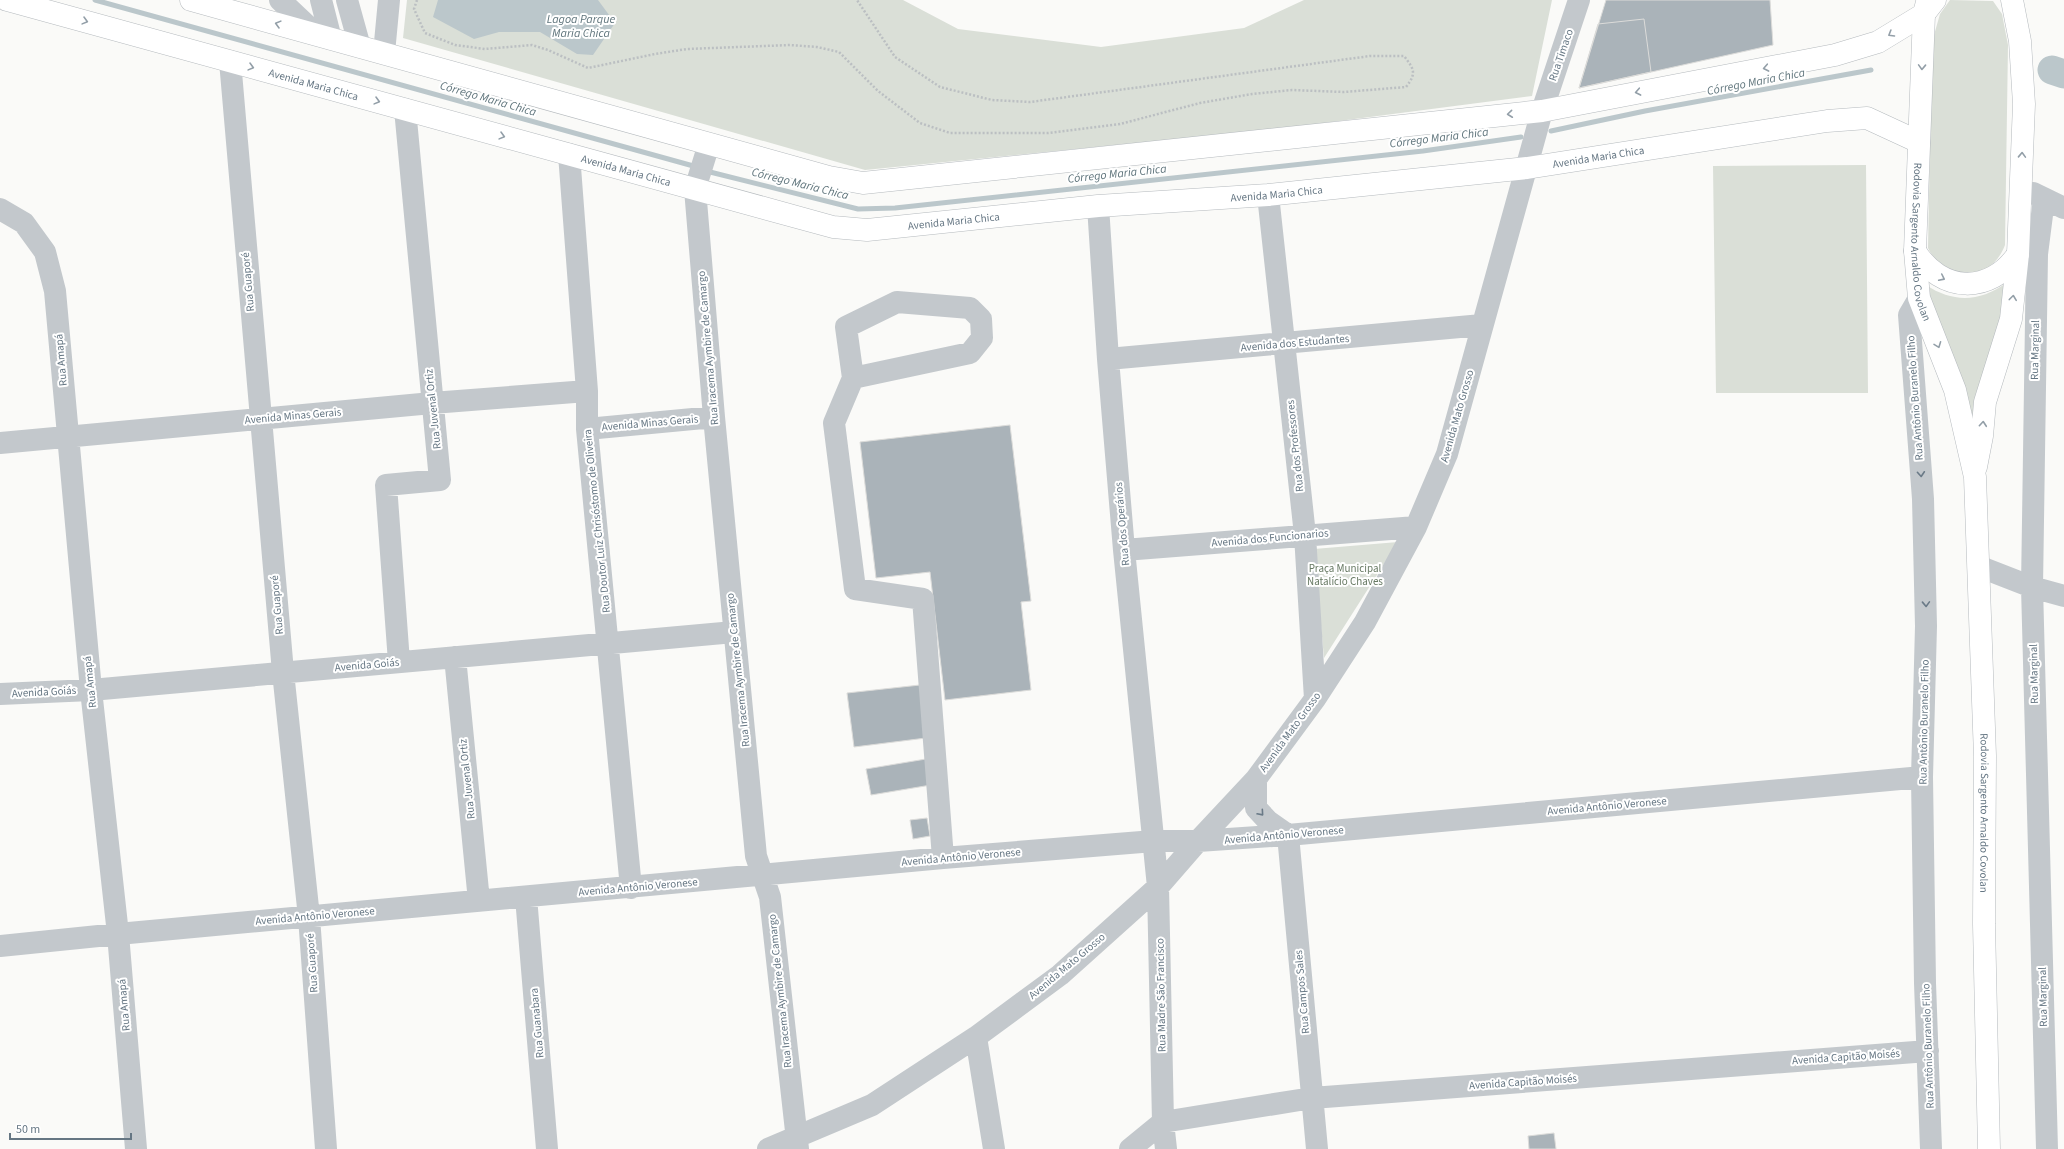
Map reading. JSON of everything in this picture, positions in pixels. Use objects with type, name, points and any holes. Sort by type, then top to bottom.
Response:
[{"type":"main road","name":"Avenida Maria Chica","points":[[7,0],[61,9],[230,61],[569,154],[696,186],[833,227],[867,230],[1098,206],[1268,195],[1527,168],[1827,121],[1867,118],[1919,142]]},
{"type":"main road","points":[[191,0],[384,53],[709,146],[829,177],[863,183],[1542,110],[1835,55],[1878,42],[1929,5]]},
{"type":"main road","name":"Rodovia Sargento Arnaldo Covolan","points":[[1929,5],[1919,142],[1915,251],[1919,298],[1955,390],[1975,476],[1985,756],[1984,924],[1988,1149]]},
{"type":"main road","name":"Rodovia Sargento Arnaldo Covolan","points":[[1975,476],[1982,436],[1985,402],[2011,319],[2018,254],[2024,104],[2020,41],[2011,6]]},
{"type":"main road","points":[[1915,251],[1921,262],[1939,277],[1962,284],[1973,284],[1994,278],[2012,264],[2018,254]]},
{"type":"street","points":[[280,0],[323,37]]},
{"type":"street","points":[[321,0],[323,37]]},
{"type":"street","points":[[347,0],[360,47]]},
{"type":"street","points":[[384,53],[389,0]]},
{"type":"street","name":"Rua Timaco","points":[[1542,110],[1579,0]]},
{"type":"street","name":"Rua Guaporé","points":[[230,61],[283,672],[309,917],[326,1149]]},
{"type":"street","name":"Rua Juvenal Ortiz","points":[[399,662],[386,485],[440,480],[405,109]]},
{"type":"street","name":"Avenida Mato Grosso","points":[[768,1149],[797,1143],[872,1105],[976,1037],[1060,975],[1158,887],[1198,841],[1256,779],[1314,699],[1365,622],[1416,526],[1447,454],[1542,110]]},
{"type":"street","points":[[696,186],[709,146]]},
{"type":"street","name":"Rua Doutor Luiz Chrisóstomo de Oliveira","points":[[569,154],[587,391],[587,429],[632,888]]},
{"type":"street","name":"Rua Iracema Aymbire de Camargo","points":[[696,186],[714,417],[756,856],[770,897],[797,1143]]},
{"type":"street","points":[[2021,188],[2064,208]]},
{"type":"street","name":"Rua dos Professores","points":[[1268,195],[1305,535],[1314,699]]},
{"type":"street","name":"Rua Marginal","points":[[2044,199],[2037,254],[2032,587],[2047,1149]]},
{"type":"street","name":"Rua dos Operários","points":[[1098,206],[1108,359],[1124,550],[1154,841]]},
{"type":"street","name":"Rua Amapá","points":[[0,209],[24,223],[45,252],[55,291],[91,690],[118,934],[136,1149]]},
{"type":"street","name":"Rua Antônio Buranelo Filho","points":[[1919,298],[1909,315],[1923,498],[1926,618],[1922,777],[1931,1149]]},
{"type":"street","points":[[854,378],[970,353],[982,338],[981,319],[970,308],[897,302],[846,327],[854,378],[834,423],[855,589],[923,599],[943,858]]},
{"type":"street","name":"Avenida dos Estudantes","points":[[1108,359],[1482,326]]},
{"type":"street","name":"Avenida Minas Gerais","points":[[0,443],[68,438],[432,403],[587,391]]},
{"type":"street","name":"Avenida Minas Gerais","points":[[587,429],[714,417]]},
{"type":"street","name":"Avenida dos Funcionarios","points":[[1124,550],[1416,526]]},
{"type":"street","points":[[1978,566],[2032,587],[2064,596]]},
{"type":"street","name":"Avenida Goiás","points":[[0,694],[91,690],[734,632]]},
{"type":"street","name":"Rua Juvenal Ortiz","points":[[455,657],[479,901]]},
{"type":"street","name":"Avenida Antônio Veronese","points":[[0,946],[943,858],[1154,841],[1198,841],[1288,835],[1922,777]]},
{"type":"street","points":[[1256,779],[1256,808],[1268,822],[1288,835]]},
{"type":"street","name":"Rua Campos Sales","points":[[1288,835],[1317,1149]]},
{"type":"street","name":"Rua Madre São Francisco","points":[[1154,841],[1158,887],[1163,1122],[1166,1149]]},
{"type":"street","name":"Rua Guanabara","points":[[526,897],[548,1149]]},
{"type":"street","points":[[976,1037],[994,1149]]},
{"type":"street","name":"Avenida Capitão Moisés","points":[[1163,1122],[1312,1098],[1928,1051]]},
{"type":"street","points":[[1130,1149],[1163,1122]]},
{"type":"path","points":[[417,0],[414,9],[425,33],[455,45],[486,49],[532,45],[548,50],[588,68],[654,54],[687,49],[790,45],[817,47],[839,52],[878,91],[920,122],[950,133],[1048,133],[1113,125],[1200,103],[1252,94],[1292,90],[1344,92],[1406,87],[1413,79],[1413,69],[1404,56],[1370,56],[1030,102],[992,100],[940,87],[895,57],[857,0]]},
{"type":"green space","points":[[407,0],[903,0],[958,29],[1101,47],[1244,28],[1304,0],[1552,0],[1532,96],[1285,128],[865,170],[403,38]]},
{"type":"green space","points":[[1950,0],[1993,1],[2002,14],[2008,45],[2005,245],[1998,257],[1989,266],[1979,272],[1968,274],[1945,268],[1928,248],[1932,42],[1940,14]]},
{"type":"green space","points":[[1866,165],[1868,393],[1716,393],[1713,166]]},
{"type":"green space","points":[[2006,283],[2001,323],[1974,419],[1926,285],[1946,295],[1966,298],[1986,294]]},
{"type":"green space","name":"Praça Municipal Natalício Chaves","points":[[1398,542],[1324,658],[1314,549]]},
{"type":"water","name":"Lagoa Parque Maria Chica","points":[[438,0],[598,0],[615,23],[593,55],[577,54],[540,32],[499,32],[474,39],[433,17]]},
{"type":"building","points":[[1606,0],[1770,0],[1773,45],[1579,88]]},
{"type":"building","points":[[1644,19],[1651,72],[1579,88],[1598,24]]},
{"type":"building","points":[[1010,425],[1031,601],[1021,602],[1031,690],[945,700],[930,572],[876,578],[860,442]]},
{"type":"building","points":[[920,685],[926,738],[854,747],[847,693]]},
{"type":"building","points":[[926,759],[931,785],[871,795],[866,769]]},
{"type":"building","points":[[927,818],[930,836],[913,839],[910,820]]},
{"type":"building","points":[[1554,1133],[1556,1149],[1529,1149],[1528,1136]]},
{"type":"waterway","name":"Córrego Maria Chica","points":[[95,0],[697,167]]},
{"type":"waterway","name":"Córrego Maria Chica","points":[[1551,131],[1645,111],[1871,70]]},
{"type":"waterway","points":[[2052,70],[2064,74]]},
{"type":"waterway","name":"Córrego Maria Chica","points":[[706,171],[858,209],[895,208],[1423,151],[1521,137]]}]
